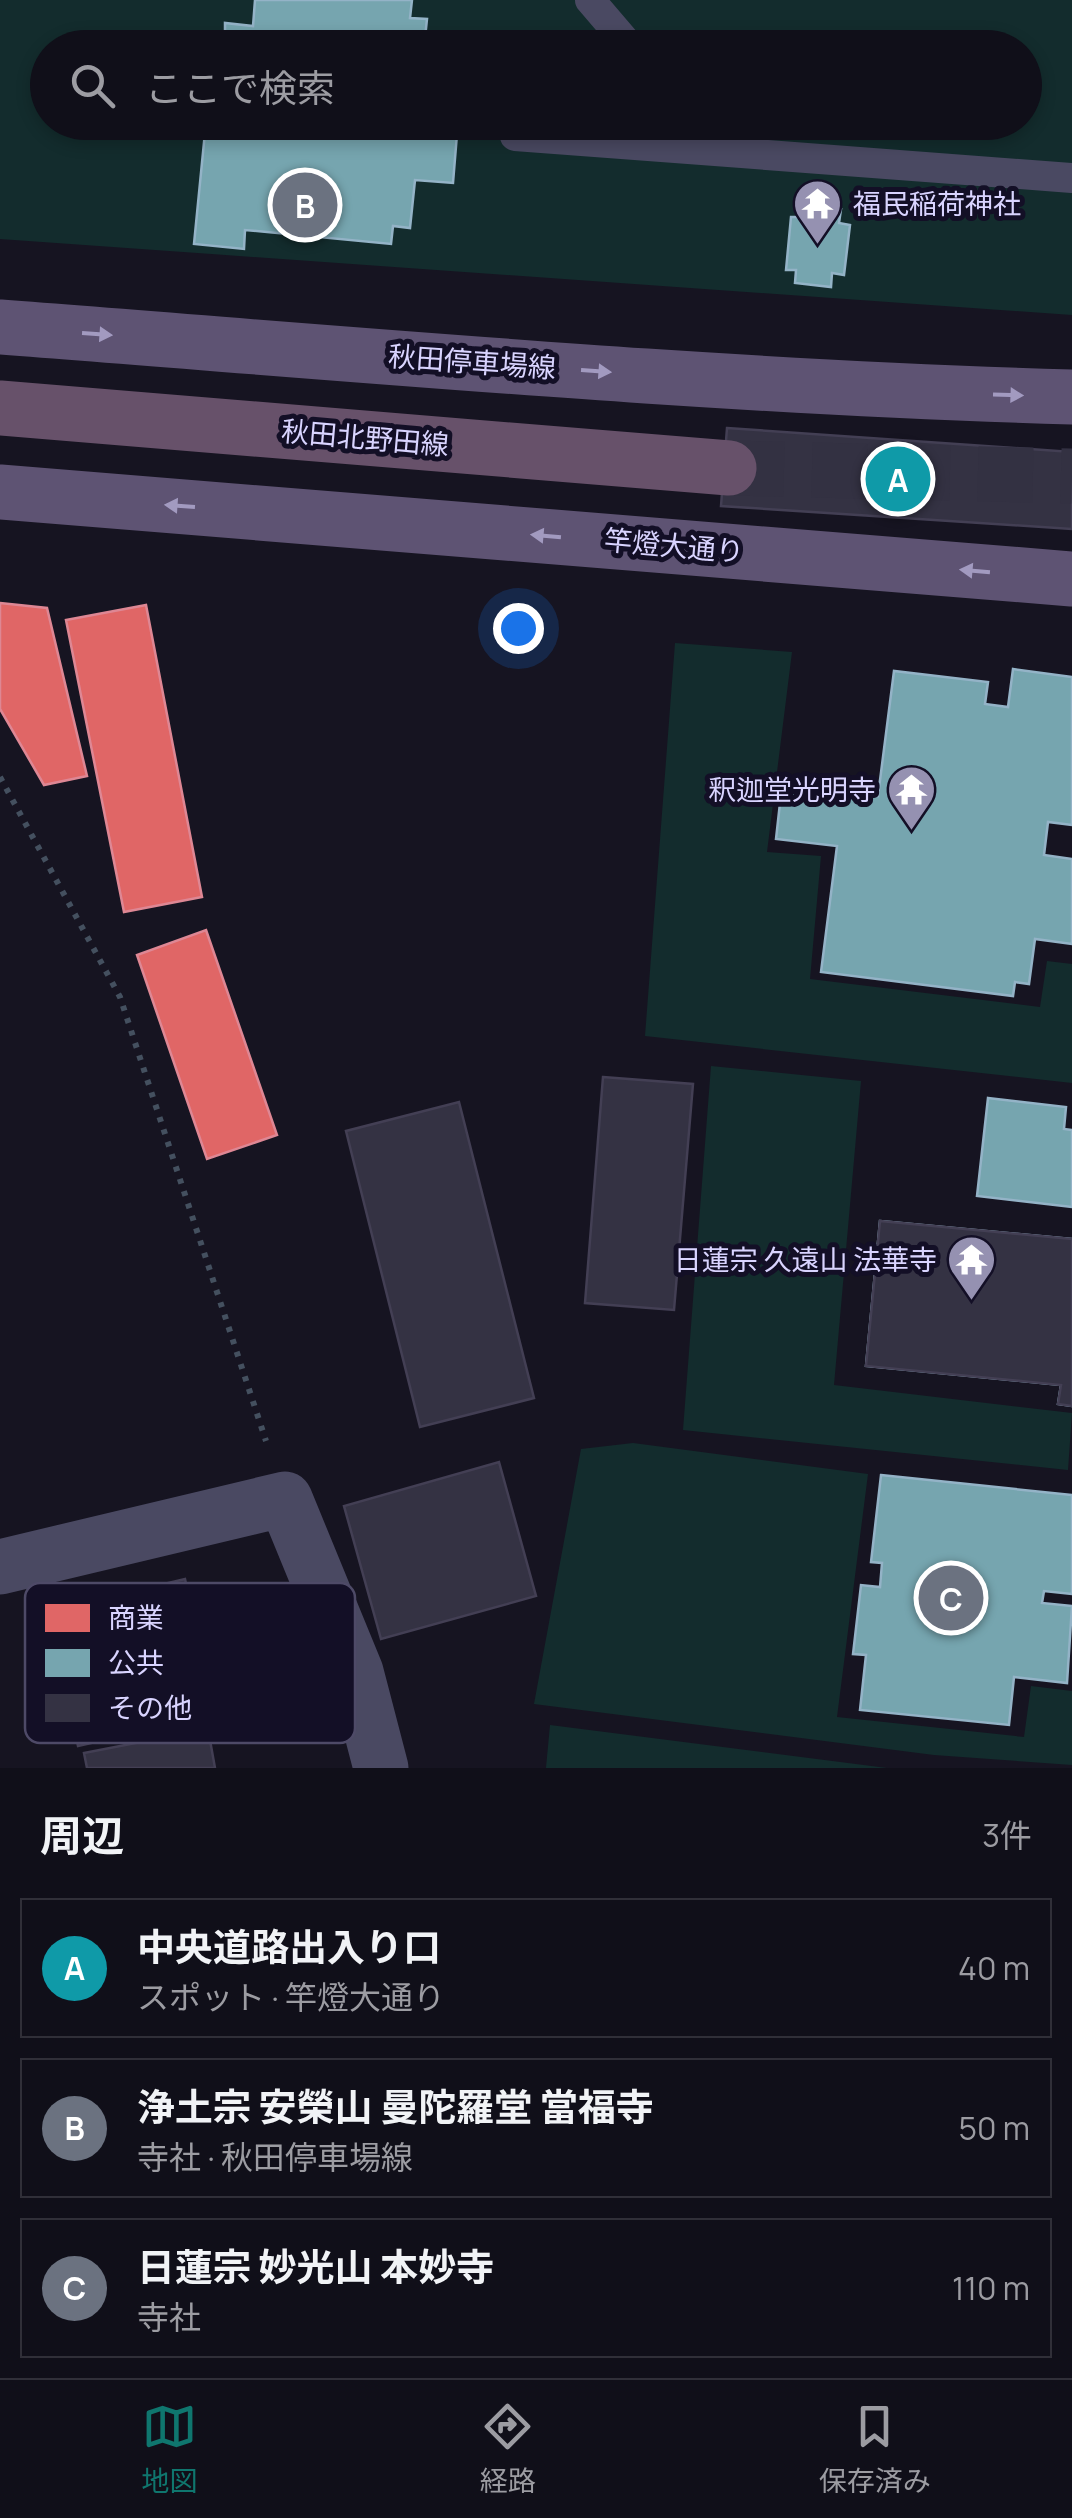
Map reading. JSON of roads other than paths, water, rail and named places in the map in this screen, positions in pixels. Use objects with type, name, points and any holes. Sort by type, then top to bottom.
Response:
[{"type":"highway","name":"秋田北野田線","points":[[0,408],[730,468]]},
{"type":"main road","name":"秋田停車場線","points":[[0,327],[472,363],[944,393],[1072,397]]},
{"type":"main road","name":"竿燈大通り","points":[[0,492],[1072,579]]},
{"type":"street","points":[[0,1567],[285,1499],[319,1583]]},
{"type":"street","points":[[355,1670],[381,1768]]},
{"type":"lane","points":[[590,0],[615,30]]},
{"type":"lane","points":[[569,140],[1072,178]]},
{"type":"lane","points":[[709,140],[718,151]]},
{"type":"tunnel","points":[[729,468],[1072,476]]},
{"type":"place","name":"浄土宗 安榮山 曼陀羅堂 當福寺","points":[[305,205]]},
{"type":"place","name":"福民稲荷神社","points":[[818,246]]},
{"type":"place","name":"中央道路出入り口","points":[[898,479]]},
{"type":"place","name":"釈迦堂光明寺","points":[[911,832]]},
{"type":"place","name":"日蓮宗 久遠山 法華寺","points":[[972,1302]]},
{"type":"place","name":"日蓮宗 妙光山 本妙寺","points":[[951,1598]]}]
